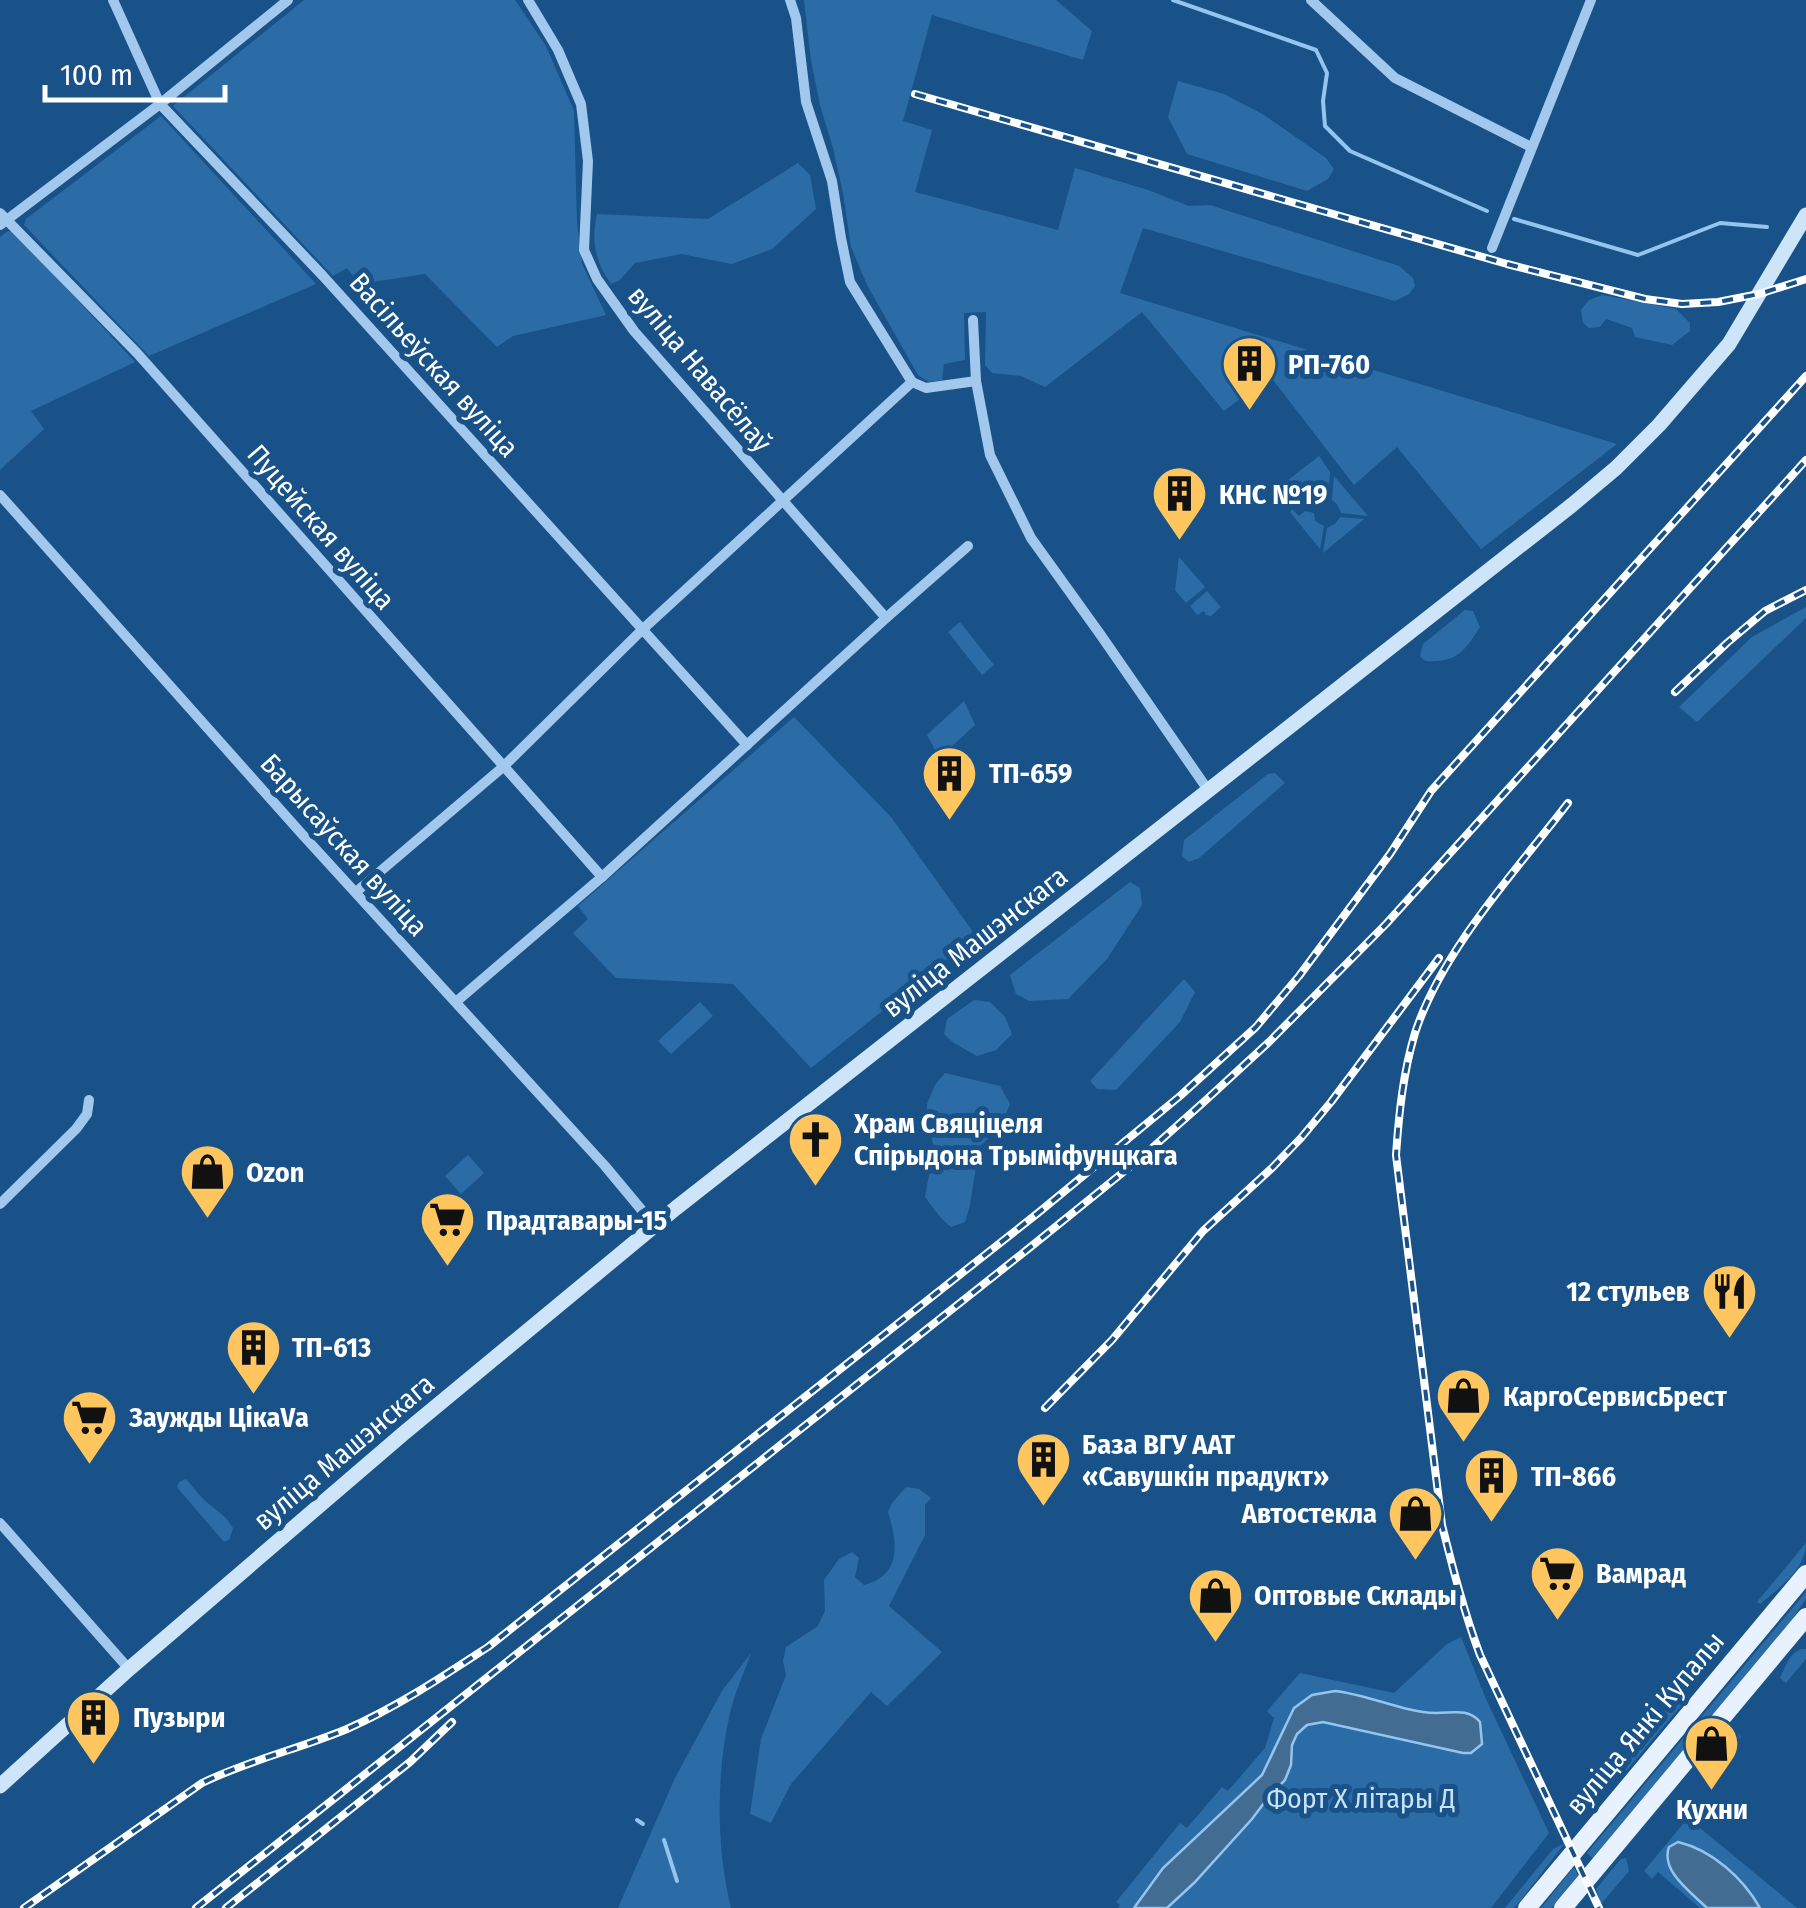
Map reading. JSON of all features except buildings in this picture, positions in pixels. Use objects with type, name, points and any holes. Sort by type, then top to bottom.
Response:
[{"type":"main road","name":"вуліца Машэнскага","points":[[0,1786],[404,1432],[656,1226],[1616,468],[1729,344],[1806,215]]},
{"type":"main road","name":"вуліца Янкі Купалы","points":[[1527,1908],[1806,1574]]},
{"type":"main road","name":"вуліца Янкі Купалы","points":[[1563,1908],[1806,1618]]},
{"type":"street","name":"Васільеўская вуліца","points":[[113,0],[160,104],[323,276],[746,745]]},
{"type":"street","points":[[2,219],[160,104],[288,0]]},
{"type":"street","name":"вуліца Навасёлаў","points":[[528,0],[558,50],[581,104],[588,161],[584,250],[597,279],[634,331],[886,618]]},
{"type":"street","points":[[790,0],[796,18],[806,102],[832,181],[850,282],[912,382],[926,388],[976,381]]},
{"type":"street","points":[[1311,0],[1395,78],[1531,147]]},
{"type":"street","points":[[1492,248],[1590,0]]},
{"type":"street","name":"Пуцейская вуліца","points":[[2,219],[137,353],[602,878]]},
{"type":"street","points":[[972,320],[976,381],[990,454],[1031,538],[1208,790]]},
{"type":"street","points":[[356,892],[503,767],[643,629],[912,382]]},
{"type":"street","name":"Барысаўская вуліца","points":[[0,495],[656,1226]]},
{"type":"street","points":[[456,1001],[602,878],[968,546]]},
{"type":"street","points":[[0,1204],[76,1129],[88,1114],[89,1100]]},
{"type":"street","points":[[0,1522],[129,1669]]},
{"type":"green space","points":[[304,0],[515,0],[546,46],[574,111],[582,264],[606,315],[513,336],[497,347],[425,274],[359,284],[347,268],[333,276],[173,106]]},
{"type":"green space","points":[[804,0],[1056,0],[1092,31],[1083,60],[932,15],[903,121],[932,130],[915,192],[1058,230],[1075,168],[1189,206],[1210,205],[1399,266],[1413,278],[1415,286],[1395,301],[1143,228],[1120,293],[1617,444],[1481,549],[1397,447],[1354,485],[1270,376],[1224,411],[1142,312],[1045,387],[1021,376],[992,373],[985,365],[986,312],[964,313],[965,360],[944,364],[942,380],[929,382],[918,375],[867,285],[851,247],[843,193],[811,61]]},
{"type":"green space","points":[[1178,81],[1224,94],[1264,115],[1326,158],[1334,169],[1328,179],[1307,191],[1187,154],[1168,117]]},
{"type":"green space","points":[[161,116],[316,284],[149,356],[24,225],[26,219]]},
{"type":"green space","points":[[798,163],[810,175],[816,209],[772,249],[732,264],[681,254],[635,263],[611,284],[606,276],[596,250],[597,214],[708,219]]},
{"type":"green space","points":[[14,232],[135,362],[31,411],[44,429],[0,470],[0,237]]},
{"type":"green space","points":[[1602,295],[1676,309],[1690,323],[1690,331],[1672,345],[1635,337],[1632,328],[1606,319],[1600,327],[1589,328],[1583,323],[1581,310],[1589,300]]},
{"type":"green space","points":[[1319,456],[1330,472],[1328,499],[1314,509],[1301,503],[1295,507],[1284,504],[1274,491]]},
{"type":"green space","points":[[1334,476],[1368,516],[1341,513],[1332,500]]},
{"type":"green space","points":[[1292,509],[1299,516],[1305,511],[1314,513],[1315,521],[1324,526],[1320,549],[1290,512]]},
{"type":"green space","points":[[1340,517],[1364,519],[1323,553],[1327,528]]},
{"type":"green space","points":[[1179,557],[1205,587],[1186,603],[1175,590]]},
{"type":"green space","points":[[1207,591],[1221,607],[1211,616],[1204,611],[1197,615],[1190,606]]},
{"type":"green space","points":[[1806,607],[1806,618],[1697,722],[1679,707],[1752,637]]},
{"type":"green space","points":[[1465,610],[1473,611],[1480,627],[1469,643],[1452,658],[1425,661],[1420,656],[1423,644]]},
{"type":"green space","points":[[960,622],[994,665],[982,675],[948,632]]},
{"type":"green space","points":[[964,701],[975,725],[949,749],[935,750],[927,735]]},
{"type":"green space","points":[[794,717],[891,817],[976,936],[811,1068],[733,984],[616,978],[573,933],[588,919],[578,906]]},
{"type":"green space","points":[[1275,773],[1285,783],[1199,858],[1189,862],[1182,856],[1184,840],[1268,774]]},
{"type":"green space","points":[[1130,882],[1140,888],[1142,905],[1107,959],[1068,999],[1029,1001],[1016,994],[1010,975]]},
{"type":"green space","points":[[1184,979],[1195,992],[1180,1022],[1116,1090],[1097,1089],[1090,1081]]},
{"type":"green space","points":[[974,1000],[990,1002],[1005,1017],[1012,1034],[996,1050],[977,1056],[944,1034],[947,1019]]},
{"type":"green space","points":[[700,1002],[713,1016],[671,1054],[658,1041]]},
{"type":"green space","points":[[945,1073],[1000,1086],[1010,1104],[1001,1126],[979,1147],[965,1222],[951,1227],[925,1197],[934,1147],[927,1104]]},
{"type":"green space","points":[[468,1155],[484,1173],[461,1194],[445,1176]]},
{"type":"green space","points":[[186,1479],[226,1518],[233,1528],[229,1540],[224,1542],[177,1487]]},
{"type":"green space","points":[[906,1487],[919,1489],[931,1498],[925,1505],[925,1535],[889,1606],[942,1652],[887,1706],[871,1692],[791,1784],[771,1823],[750,1814],[761,1739],[786,1675],[786,1647],[818,1626],[825,1611],[824,1580],[839,1559],[852,1552],[859,1558],[855,1577],[864,1585],[877,1580],[891,1565],[895,1545],[888,1512]]},
{"type":"green space","points":[[1806,1543],[1801,1561],[1790,1577],[1760,1604],[1757,1602]]},
{"type":"green space","points":[[1806,1592],[1806,1599],[1787,1627],[1593,1859],[1587,1853]]},
{"type":"green space","name":"Форт X літары Д","points":[[1461,1637],[1549,1833],[1491,1908],[1118,1908],[1116,1902],[1180,1823],[1187,1828],[1222,1787],[1228,1791],[1265,1748],[1274,1718],[1267,1711],[1300,1673],[1394,1693],[1447,1644]]},
{"type":"green space","points":[[1806,1649],[1806,1659],[1786,1683],[1780,1678],[1786,1665]]},
{"type":"green space","points":[[751,1653],[732,1705],[722,1761],[720,1836],[731,1908],[618,1908],[675,1778],[722,1691]]},
{"type":"green space","points":[[1682,1691],[1681,1706],[1626,1771],[1611,1775]]},
{"type":"green space","points":[[1735,1731],[1741,1737],[1716,1766],[1712,1762],[1713,1749]]},
{"type":"green space","points":[[1688,1818],[1797,1908],[1760,1908],[1746,1888],[1669,1847],[1667,1856],[1673,1873],[1707,1908],[1700,1908],[1658,1872],[1652,1879],[1644,1871]]},
{"type":"green space","points":[[1565,1843],[1517,1905],[1505,1908],[1553,1849]]},
{"type":"green space","points":[[1626,1858],[1629,1871],[1601,1904],[1596,1889]]},
{"type":"green space","points":[[1574,1867],[1578,1875],[1552,1908],[1541,1908]]},
{"type":"shaded area","points":[[1335,1691],[1423,1712],[1470,1715],[1480,1722],[1482,1744],[1471,1753],[1463,1753],[1323,1722],[1307,1725],[1292,1745],[1285,1780],[1194,1883],[1167,1908],[1134,1908],[1163,1868],[1262,1775],[1294,1708],[1312,1695]]},
{"type":"shaded area","points":[[1678,1842],[1703,1851],[1725,1867],[1760,1908],[1707,1908],[1679,1881],[1669,1865],[1669,1847]]},
{"type":"waterway","points":[[1173,0],[1316,50],[1327,73],[1325,126],[1350,151],[1487,211]]},
{"type":"waterway","points":[[1514,219],[1638,255],[1720,223],[1767,227]]},
{"type":"waterway","points":[[637,1820],[643,1824]]},
{"type":"waterway","points":[[664,1840],[677,1881]]},
{"type":"railway","points":[[915,94],[1507,264],[1645,299],[1682,304],[1718,302],[1806,279]]},
{"type":"railway","points":[[24,1908],[202,1783],[366,1720],[488,1647],[1038,1213],[1180,1096],[1256,1027],[1390,854],[1431,791],[1806,376]]},
{"type":"railway","points":[[196,1908],[1028,1249],[1206,1100],[1386,924],[1806,460]]},
{"type":"railway","points":[[1675,692],[1765,611],[1806,590]]},
{"type":"railway","points":[[1568,803],[1461,942],[1427,1002],[1407,1063],[1396,1155],[1442,1525],[1455,1574],[1480,1655],[1599,1908]]},
{"type":"railway","points":[[1045,1408],[1112,1340],[1203,1231],[1301,1138],[1439,958]]},
{"type":"railway","points":[[226,1908],[410,1762],[452,1722]]},
{"type":"place","name":"РП-760","points":[[1249,413]]},
{"type":"place","name":"КНС №19","points":[[1180,543]]},
{"type":"place","name":"ТП-659","points":[[950,822]]},
{"type":"place","name":"Храм Свяціцеля Спірыдона Трыміфунцкага","points":[[815,1188]]},
{"type":"place","name":"Ozon","points":[[207,1221]]},
{"type":"place","name":"Прадтавары-15","points":[[447,1269]]},
{"type":"place","name":"12 стульев","points":[[1729,1340]]},
{"type":"place","name":"ТП-613","points":[[253,1396]]},
{"type":"place","name":"КаргоСервисБрест","points":[[1464,1445]]},
{"type":"place","name":"Заужды ЦікаVа","points":[[90,1466]]},
{"type":"place","name":"База ВГУ ААТ «Савушкін прадукт»","points":[[1043,1509]]},
{"type":"place","name":"ТП-866","points":[[1492,1525]]},
{"type":"place","name":"Автостекла","points":[[1416,1562]]},
{"type":"place","name":"Вамрад","points":[[1557,1622]]},
{"type":"place","name":"Оптовые Склады","points":[[1215,1644]]},
{"type":"place","name":"Пузыри","points":[[94,1766]]},
{"type":"place","name":"Кухни","points":[[1712,1792]]}]
